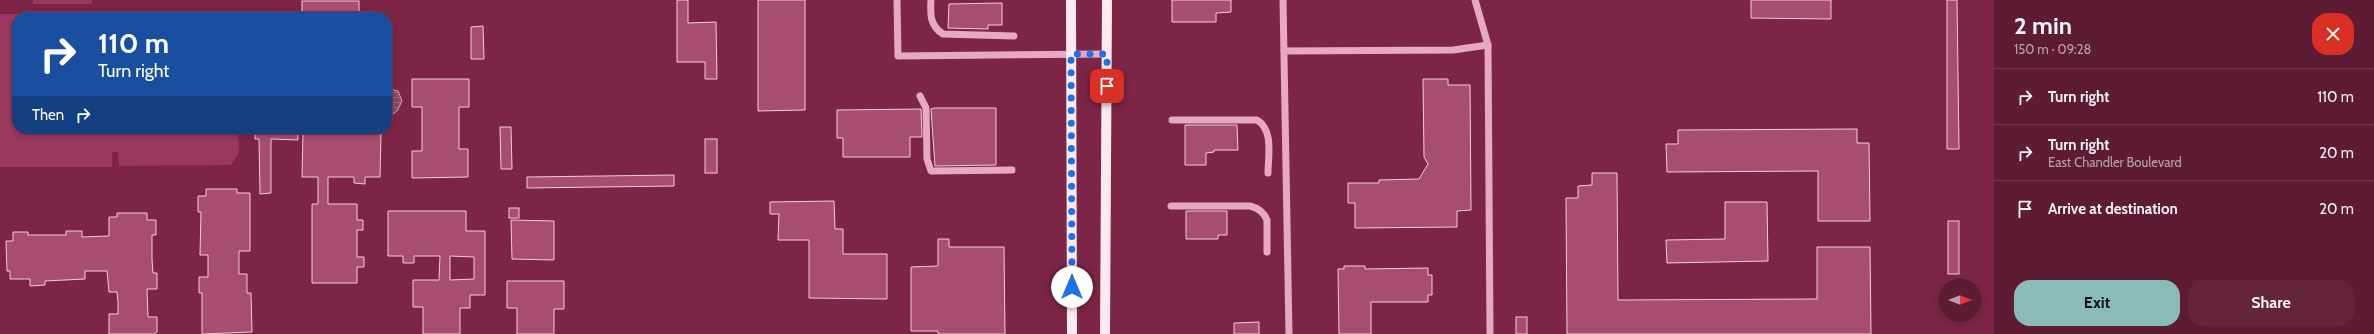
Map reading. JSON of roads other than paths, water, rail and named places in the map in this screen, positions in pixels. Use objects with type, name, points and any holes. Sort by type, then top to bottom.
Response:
[{"type":"main road","points":[[1070,0],[1072,334]]},
{"type":"main road","points":[[1105,334],[1107,0]]},
{"type":"lane","points":[[897,0],[898,56],[1107,54]]},
{"type":"lane","points":[[930,0],[932,22],[937,30],[943,34],[1014,36]]},
{"type":"lane","points":[[1283,0],[1289,334]]},
{"type":"lane","points":[[1475,0],[1488,45],[1490,334]]},
{"type":"lane","points":[[1284,51],[1453,50],[1488,45]]},
{"type":"lane","points":[[920,96],[926,108],[927,159],[931,171],[1012,170]]},
{"type":"lane","points":[[1172,120],[1257,120],[1264,124],[1268,133],[1268,173]]},
{"type":"lane","points":[[1171,206],[1250,206],[1257,208],[1266,216],[1267,220],[1267,252]]}]
